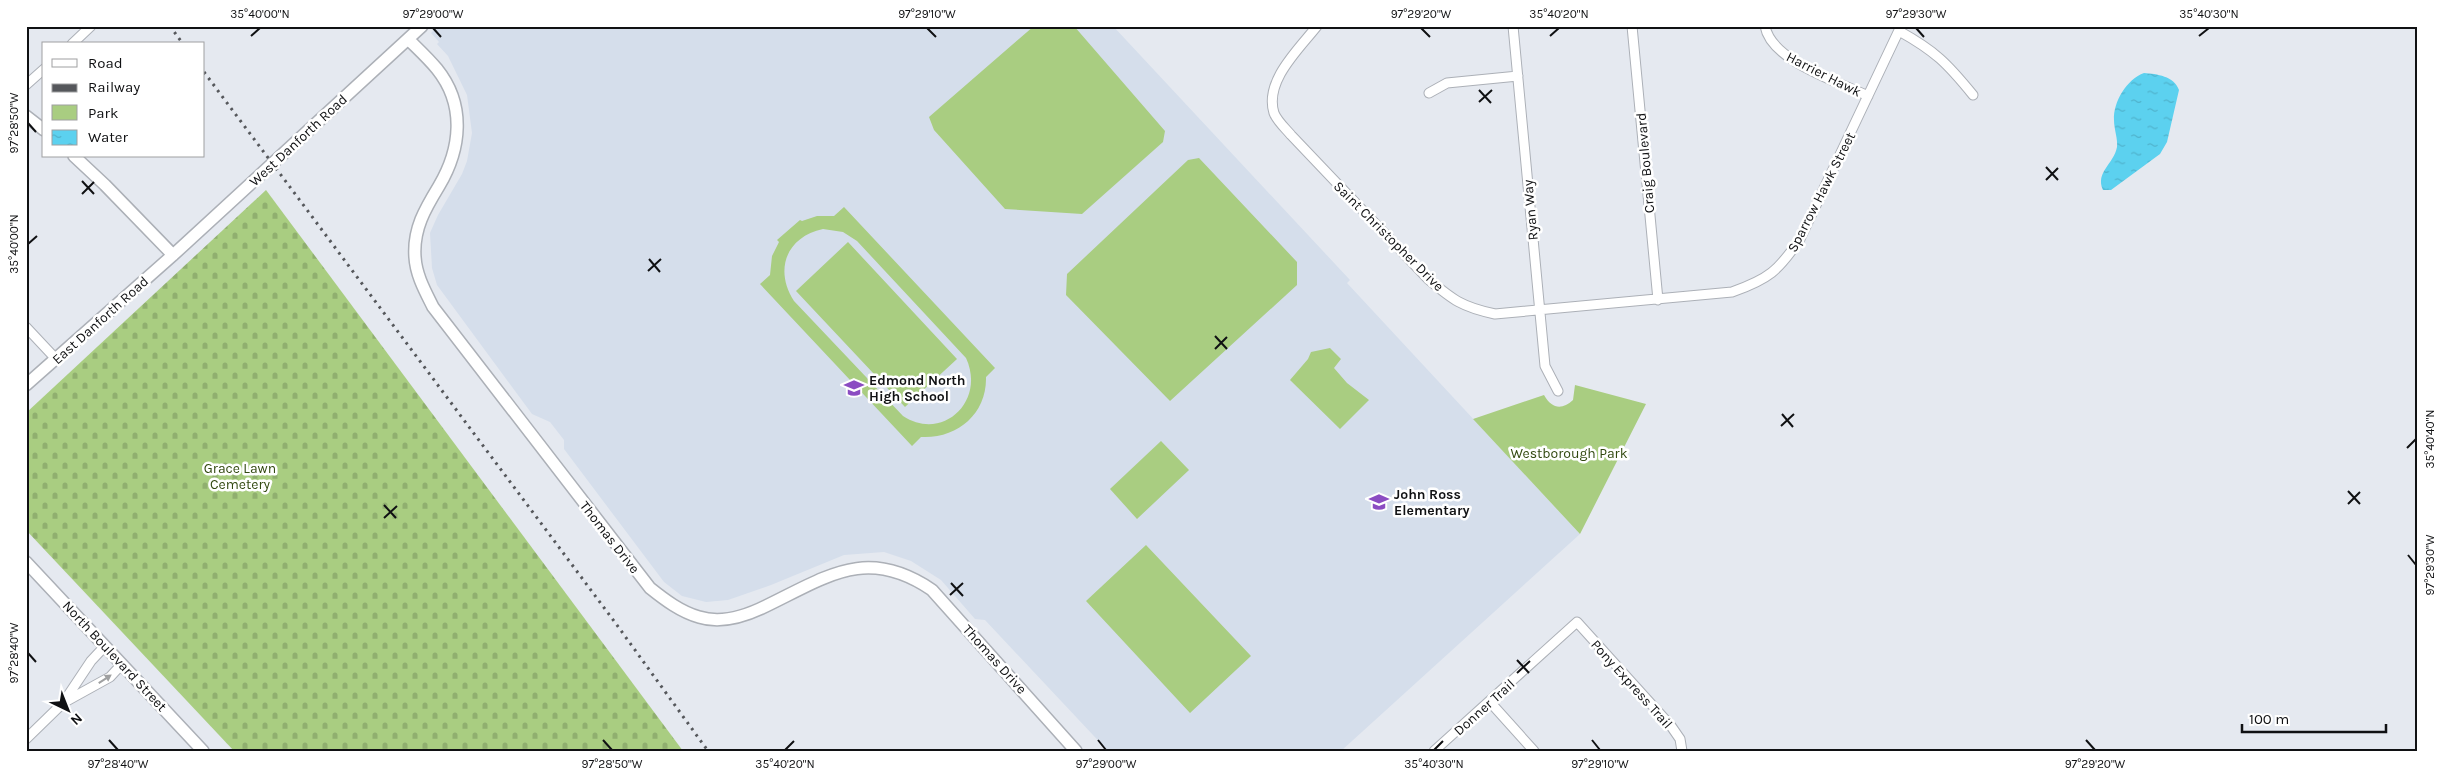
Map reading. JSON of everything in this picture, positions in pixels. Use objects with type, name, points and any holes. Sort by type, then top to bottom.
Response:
[{"type":"street","points":[[74,42],[91,26]]},
{"type":"street","name":"West Danforth Road","points":[[173,255],[422,26]]},
{"type":"street","name":"Saint Christopher Drive","points":[[1317,26],[1278,78],[1274,90],[1275,115],[1285,128],[1428,279],[1453,300],[1469,309],[1495,314],[1658,300]]},
{"type":"street","name":"Ryan Way","points":[[1513,26],[1545,366],[1558,392]]},
{"type":"street","name":"Craig Boulevard","points":[[1632,26],[1658,300]]},
{"type":"street","name":"Harrier Hawk","points":[[1765,26],[1772,44],[1784,55],[1868,96]]},
{"type":"street","points":[[1900,29],[1927,46],[1942,59],[1972,95]]},
{"type":"street","name":"Sparrow Hawk Street","points":[[1658,300],[1732,292],[1773,274],[1786,260],[1800,239],[1900,29]]},
{"type":"street","name":"Thomas Drive","points":[[408,38],[442,77],[456,108],[458,127],[453,160],[420,219],[415,239],[415,258],[420,280],[433,307],[650,588],[666,602],[684,611],[700,617],[718,619],[752,613],[834,573],[862,568],[890,569],[911,576],[932,590],[1076,751]]},
{"type":"street","points":[[26,85],[42,71]]},
{"type":"street","points":[[1429,93],[1447,83],[1518,76]]},
{"type":"street","points":[[26,116],[42,128]]},
{"type":"street","points":[[76,158],[173,255]]},
{"type":"street","name":"East Danforth Road","points":[[26,385],[173,255]]},
{"type":"street","points":[[26,327],[56,359]]},
{"type":"street","name":"North Boulevard Street","points":[[26,562],[203,751]]},
{"type":"street","name":"Donner Trail","points":[[1434,751],[1577,622]]},
{"type":"street","name":"Pony Express Trail","points":[[1577,622],[1671,726],[1680,739],[1683,750]]},
{"type":"street","points":[[26,739],[63,703],[91,661],[105,646]]},
{"type":"street","points":[[63,703],[110,677],[122,664]]},
{"type":"street","points":[[1490,702],[1534,751]]},
{"type":"shaded area","name":"Edmond North High School","points":[[438,26],[1113,26],[1350,280],[1347,283],[1580,534],[1341,751],[1108,751],[985,620],[975,619],[941,580],[911,561],[884,552],[844,555],[771,585],[728,600],[706,602],[682,596],[664,582],[564,449],[564,440],[550,422],[532,414],[437,285],[432,268],[430,233],[438,215],[462,174],[467,161],[472,133],[467,95],[448,56],[437,44],[439,42],[431,33]]},
{"type":"green space","points":[[1034,26],[1074,26],[1165,131],[1163,142],[1082,214],[1005,209],[934,130],[929,117]]},
{"type":"green space","points":[[1199,158],[1297,262],[1297,285],[1170,401],[1066,295],[1067,274],[1188,160]]},
{"type":"green space","name":"Grace Lawn Cemetery","points":[[266,190],[683,751],[234,751],[26,530],[26,413]]},
{"type":"green space","points":[[844,207],[995,368],[986,377],[985,390],[975,413],[958,429],[934,437],[921,437],[912,446],[760,284],[770,275],[772,256],[779,242],[777,240],[800,220],[817,216],[834,216]],"holes":[[[823,229],[843,232],[857,241],[966,358],[971,374],[970,389],[965,402],[957,413],[946,420],[933,424],[918,423],[903,416],[794,301],[785,278],[787,256],[792,247],[810,233]]]},
{"type":"green space","points":[[848,242],[957,359],[905,407],[796,291]]},
{"type":"green space","points":[[1330,348],[1341,359],[1334,368],[1347,383],[1369,400],[1340,429],[1290,380],[1308,359],[1311,352]]},
{"type":"green space","name":"Westborough Park","points":[[1575,385],[1646,404],[1580,534],[1473,419],[1544,395],[1550,403],[1561,407],[1573,400]]},
{"type":"green space","points":[[1161,441],[1189,470],[1137,519],[1110,489]]},
{"type":"green space","points":[[1146,545],[1251,656],[1190,713],[1086,601]]},
{"type":"water","points":[[2144,73],[2159,75],[2169,79],[2177,85],[2179,90],[2167,142],[2160,154],[2111,190],[2103,190],[2101,178],[2117,147],[2114,120],[2116,106],[2122,92],[2132,80]]},
{"type":"railway","points":[[170,26],[182,42]]},
{"type":"railway","points":[[205,73],[614,621],[708,751]]},
{"type":"place","name":"Edmond North High School","points":[[854,388]]},
{"type":"place","name":"John Ross Elementary","points":[[1379,502]]}]
